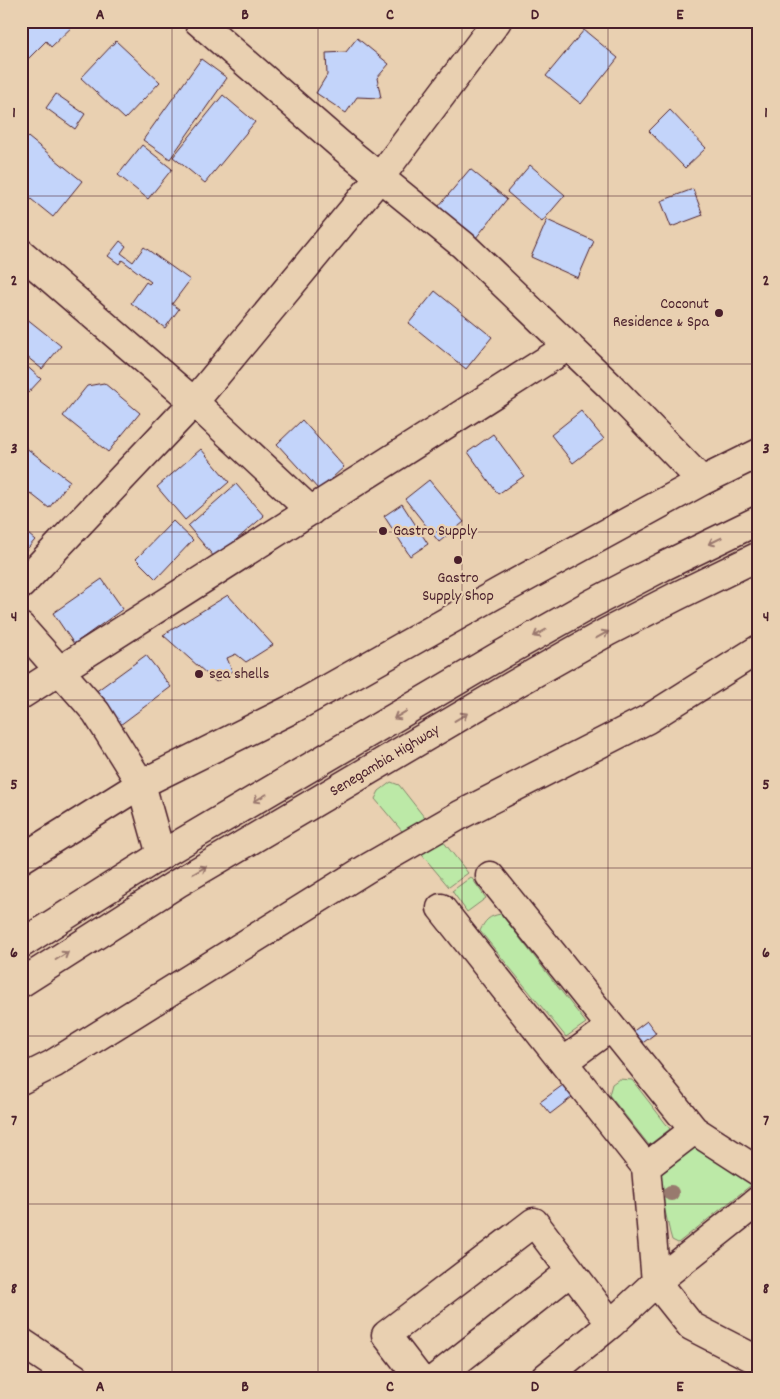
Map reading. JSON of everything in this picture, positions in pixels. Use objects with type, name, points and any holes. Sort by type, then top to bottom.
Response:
[{"type":"street","points":[[198,21],[338,142],[463,245],[610,386],[702,481]]},
{"type":"street","points":[[21,586],[194,402],[380,177],[497,21]]},
{"type":"street","points":[[21,253],[194,402],[311,511]]},
{"type":"street","points":[[21,695],[568,346]]},
{"type":"street","points":[[21,859],[140,784],[294,708],[501,591],[702,481],[759,454]]},
{"type":"street","name":"Senegambia Highway","points":[[21,944],[161,855],[499,656],[591,604],[759,520]]},
{"type":"street","name":"Senegambia Highway","points":[[21,982],[178,883],[515,684],[607,632],[677,596],[757,561]]},
{"type":"street","points":[[21,627],[96,712],[140,784],[161,855]]},
{"type":"street","points":[[21,1080],[53,1064],[366,869],[462,814],[648,719],[759,649]]},
{"type":"street","points":[[490,876],[694,1130],[759,1172]]},
{"type":"street","points":[[441,908],[646,1167],[656,1282],[690,1326],[759,1361]]},
{"type":"street","points":[[563,1062],[610,1026]]},
{"type":"street","points":[[646,1167],[694,1130]]},
{"type":"street","points":[[545,1378],[611,1324],[656,1282],[759,1200]]},
{"type":"street","points":[[419,1378],[386,1335],[534,1222],[611,1324]]},
{"type":"street","points":[[436,1378],[571,1272]]},
{"type":"street","points":[[21,1342],[75,1378]]},
{"type":"green space","points":[[391,782],[399,785],[468,873],[449,887],[375,799],[379,791]]},
{"type":"green space","points":[[471,877],[486,898],[467,912],[452,891]]},
{"type":"green space","points":[[501,914],[586,1023],[566,1037],[480,931],[488,919]]},
{"type":"green space","points":[[619,1079],[632,1080],[670,1129],[649,1145],[609,1095],[612,1084]]},
{"type":"green space","points":[[695,1145],[757,1179],[678,1243],[672,1240],[657,1175]]},
{"type":"building","points":[[21,21],[78,21],[51,47],[46,41],[26,61],[21,56]]},
{"type":"building","points":[[584,30],[618,58],[581,104],[546,76]]},
{"type":"building","points":[[357,38],[389,64],[377,78],[381,98],[357,97],[346,113],[316,93],[327,75],[326,53],[346,52]]},
{"type":"building","points":[[116,41],[160,82],[125,119],[81,78]]},
{"type":"building","points":[[201,59],[227,78],[170,159],[143,140]]},
{"type":"building","points":[[56,94],[85,114],[75,129],[46,108]]},
{"type":"building","points":[[223,95],[255,122],[205,183],[173,157]]},
{"type":"building","points":[[670,110],[706,148],[685,168],[649,131]]},
{"type":"building","points":[[23,133],[82,181],[53,217],[21,191],[21,135]]},
{"type":"building","points":[[142,145],[172,169],[148,199],[118,175]]},
{"type":"building","points":[[530,165],[565,195],[542,222],[507,192]]},
{"type":"building","points":[[470,169],[507,199],[476,238],[438,207]]},
{"type":"building","points":[[693,189],[703,215],[671,227],[661,201]]},
{"type":"building","points":[[547,220],[594,241],[578,278],[531,257]]},
{"type":"building","points":[[120,241],[126,246],[121,253],[133,262],[144,247],[190,280],[172,304],[179,309],[165,328],[131,303],[146,282],[149,284],[151,282],[122,260],[119,264],[108,256]]},
{"type":"building","points":[[435,291],[492,337],[466,369],[409,323]]},
{"type":"building","points":[[21,314],[61,346],[42,369],[21,352]]},
{"type":"building","points":[[21,361],[41,379],[28,393],[21,387]]},
{"type":"building","points":[[104,383],[140,413],[108,452],[63,416],[87,386]]},
{"type":"building","points":[[581,411],[604,439],[573,463],[551,435]]},
{"type":"building","points":[[302,420],[344,467],[319,490],[277,444]]},
{"type":"building","points":[[493,434],[524,476],[498,494],[468,452]]},
{"type":"building","points":[[21,444],[70,481],[49,508],[21,486]]},
{"type":"building","points":[[201,449],[229,482],[185,520],[157,487]]},
{"type":"building","points":[[429,480],[464,522],[439,542],[405,499]]},
{"type":"building","points":[[236,484],[264,516],[215,558],[188,526]]},
{"type":"building","points":[[402,504],[428,544],[410,556],[384,516]]},
{"type":"building","points":[[173,521],[193,540],[156,579],[136,559]]},
{"type":"building","points":[[21,528],[35,540],[21,556]]},
{"type":"building","points":[[102,579],[123,609],[74,644],[53,613]]},
{"type":"building","points":[[228,595],[273,645],[246,662],[236,654],[227,658],[232,671],[216,682],[163,635]]},
{"type":"building","points":[[146,655],[171,687],[116,728],[91,695]]},
{"type":"building","points":[[647,1021],[656,1033],[632,1051],[623,1039]]},
{"type":"building","points":[[567,1082],[576,1094],[550,1114],[540,1102]]},
{"type":"place","name":"Coconut Residence & Spa","points":[[719,313]]},
{"type":"place","name":"Gastro Supply","points":[[383,531]]},
{"type":"place","name":"Gastro Supply Shop","points":[[458,560]]},
{"type":"place","name":"sea shells","points":[[199,674]]}]
